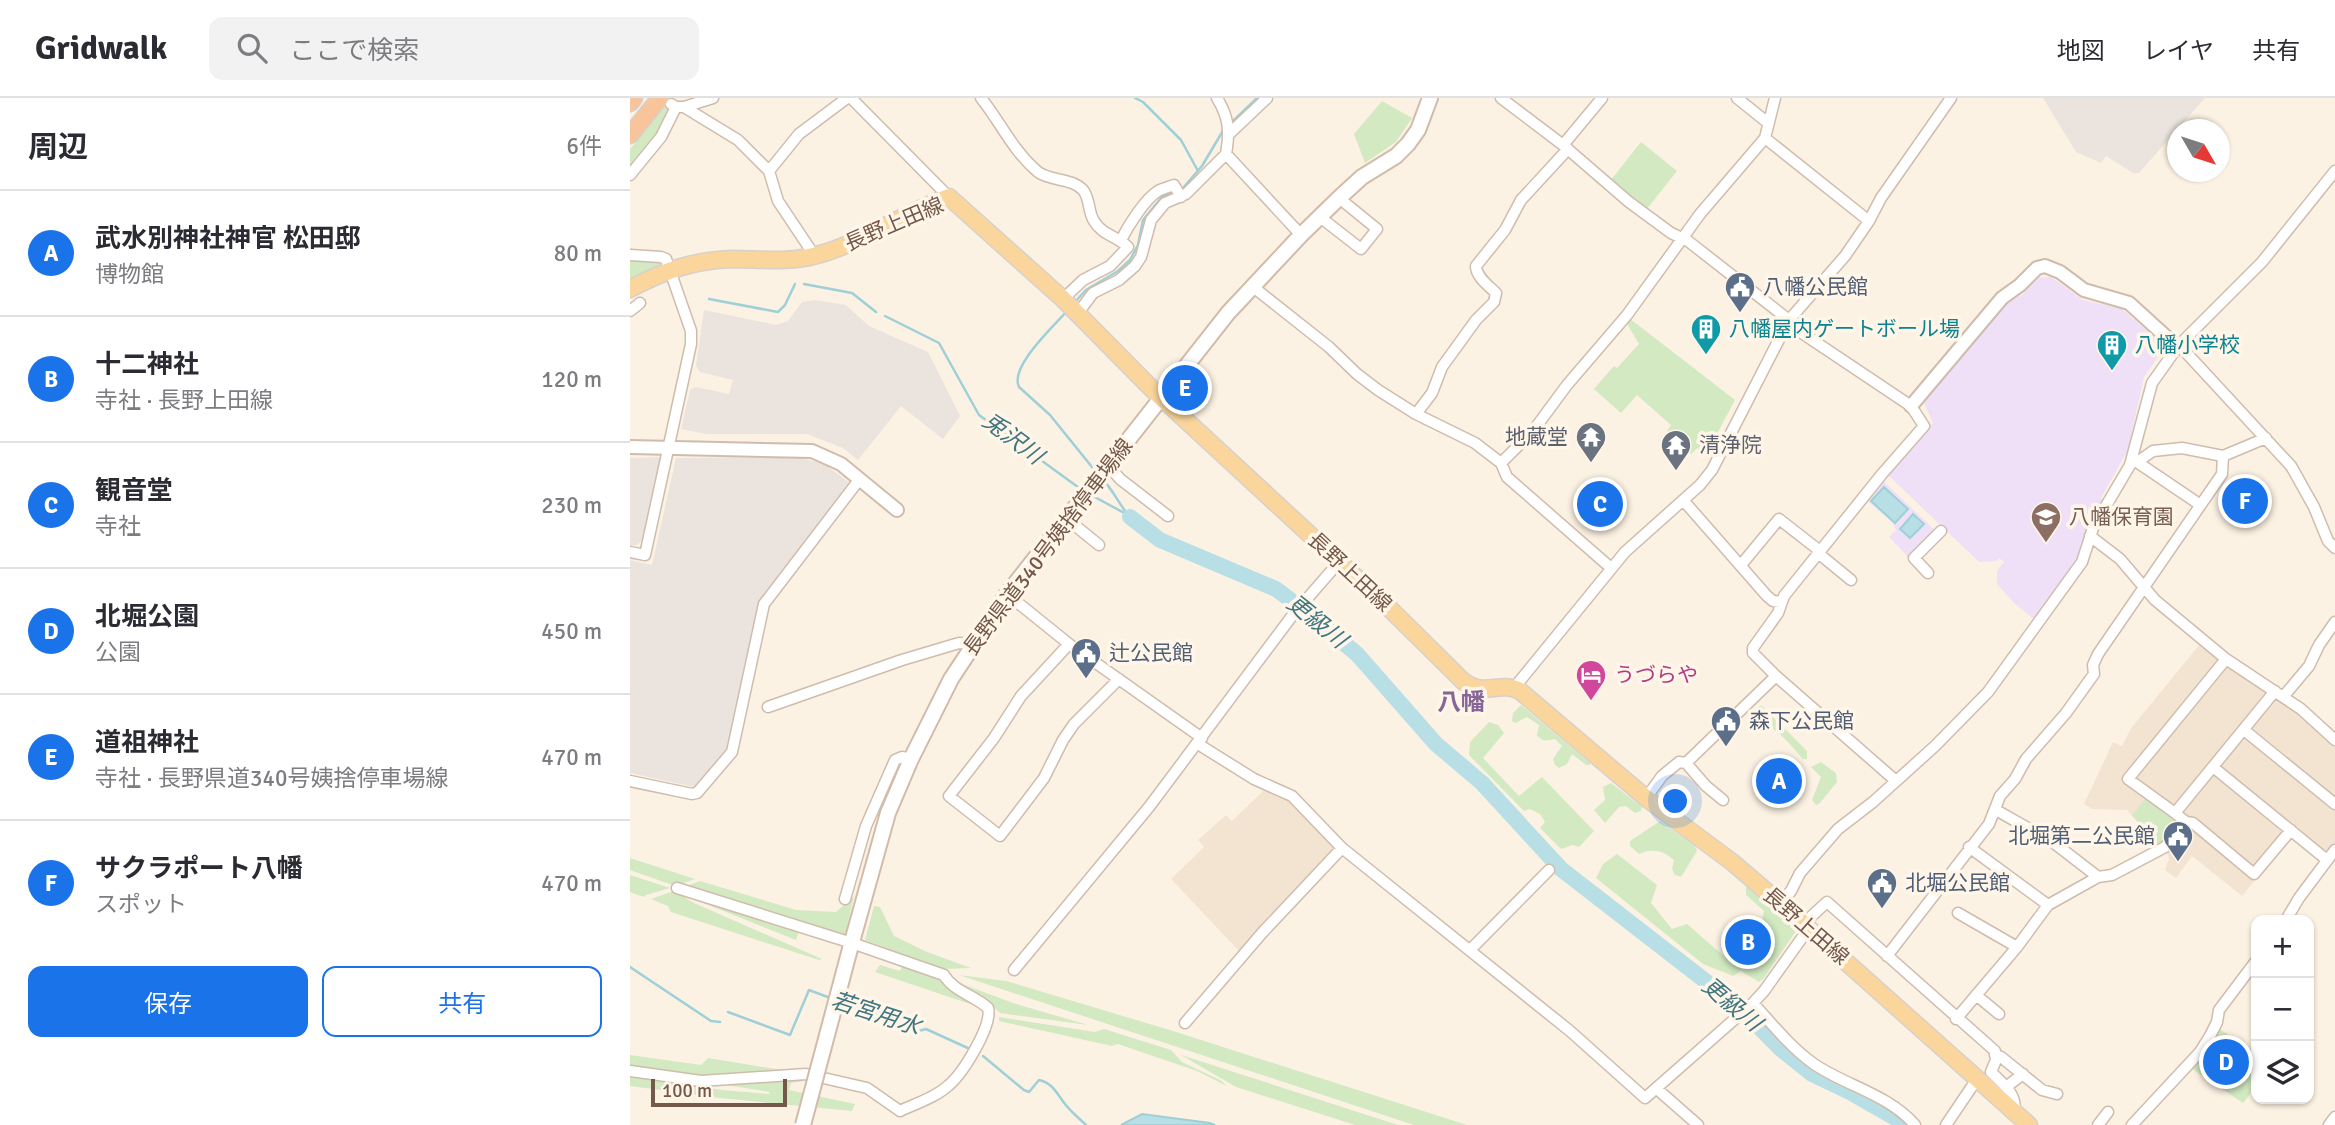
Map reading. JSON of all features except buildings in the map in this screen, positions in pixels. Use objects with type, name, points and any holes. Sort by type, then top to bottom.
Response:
[{"type":"highway","points":[[630,103],[634,98]]},
{"type":"highway","points":[[630,135],[673,104]]},
{"type":"main road","name":"長野県道340号姨捨停車場線","points":[[803,1125],[888,813],[911,759],[951,679],[1007,594],[1220,322],[1301,234],[1339,198],[1362,177],[1396,156],[1408,144],[1418,130],[1430,98]]},
{"type":"main road","name":"長野上田線","points":[[630,289],[670,269],[715,260],[788,260],[811,257],[836,249],[949,197],[1071,307],[1161,397],[1467,684],[1483,690],[1514,688],[1646,798],[1732,862],[2028,1125]]},
{"type":"street","points":[[673,104],[713,98]]},
{"type":"street","points":[[769,171],[799,134],[849,98],[949,197]]},
{"type":"street","points":[[981,98],[1014,149],[1040,174],[1071,184],[1085,192],[1094,222],[1104,233],[1121,240],[1128,247],[1110,266],[1083,280],[1071,307]]},
{"type":"street","points":[[1071,307],[1119,280],[1135,266],[1141,257],[1151,220],[1165,203],[1226,154],[1229,133],[1226,113],[1217,98]]},
{"type":"street","points":[[1229,133],[1267,98]]},
{"type":"street","points":[[1501,98],[1565,147],[1607,185],[1688,241],[1788,322],[1911,406],[1924,426],[1819,552],[1782,602],[1778,613],[1754,648],[1754,653],[1776,676],[1896,781]]},
{"type":"street","points":[[1416,414],[1432,393],[1442,367],[1476,320],[1494,302],[1496,293],[1476,272],[1475,266],[1505,230],[1521,200],[1602,98]]},
{"type":"street","points":[[1737,98],[1768,123]]},
{"type":"street","points":[[1501,463],[1533,430],[1567,384],[1593,357],[1706,207],[1765,138],[1775,98]]},
{"type":"street","points":[[1514,688],[1611,568],[1712,470],[1788,322],[1844,256],[1951,98]]},
{"type":"street","points":[[673,104],[738,140],[769,171],[778,201],[810,249],[811,257]]},
{"type":"street","points":[[630,175],[661,137],[673,104]]},
{"type":"street","points":[[1765,138],[1869,221]]},
{"type":"street","points":[[1226,154],[1301,234]]},
{"type":"street","points":[[1780,903],[1791,891],[1800,873],[1838,829],[1943,738],[1987,692],[2082,562],[2090,536],[2134,461],[2152,383],[2179,345],[2262,262],[2335,171]]},
{"type":"street","points":[[1121,240],[1139,210],[1159,190],[1174,185],[1178,193]]},
{"type":"street","points":[[1320,217],[1360,249],[1377,229],[1339,198]]},
{"type":"street","points":[[630,255],[664,258],[691,331],[691,344],[670,447],[645,555],[630,552]]},
{"type":"street","points":[[1911,406],[2002,298],[2037,268],[2045,266],[2060,272],[2084,290],[2129,303],[2173,343],[2179,345],[2291,466],[2314,507],[2328,541],[2335,548]]},
{"type":"street","points":[[1252,286],[1329,347],[1367,382],[1416,414],[1475,443],[1501,463],[1507,477],[1611,568]]},
{"type":"street","points":[[630,311],[640,303]]},
{"type":"street","points":[[2134,461],[2153,451],[2182,448],[2223,456],[2266,438]]},
{"type":"street","points":[[630,447],[812,451],[833,460],[897,510]]},
{"type":"street","points":[[1887,956],[1989,824],[2000,796],[2015,779],[2026,759],[2066,713],[2094,674],[2098,654],[2222,474],[2223,456]]},
{"type":"street","points":[[2134,461],[2199,504]]},
{"type":"street","points":[[1107,468],[1168,516]]},
{"type":"street","points":[[630,781],[697,793],[732,752],[764,604],[859,480]]},
{"type":"street","points":[[1683,500],[1768,596],[1773,601],[1782,602]]},
{"type":"street","points":[[1067,519],[1099,545]]},
{"type":"street","points":[[1741,565],[1779,519],[1851,580]]},
{"type":"street","points":[[1928,573],[1913,558],[1941,531]]},
{"type":"street","points":[[2090,536],[2120,559],[2155,600],[2226,659],[2301,709],[2335,740]]},
{"type":"street","points":[[1014,970],[1200,741],[1296,612],[1339,562]]},
{"type":"street","points":[[1007,594],[1069,644],[1200,741],[1254,779],[1292,796],[1342,848],[1570,1031],[1646,1098],[1752,1004],[1764,991],[1806,926],[1827,902],[1994,1051],[1996,1060],[1991,1072],[2014,1100],[2014,1111]]},
{"type":"street","points":[[2175,813],[2244,730],[2309,666],[2335,622]]},
{"type":"street","points":[[768,707],[902,660],[959,643],[973,644]]},
{"type":"street","points":[[1069,644],[1021,696],[994,738],[950,796],[1000,836],[1044,778],[1074,724],[1119,679]]},
{"type":"street","points":[[2226,659],[2128,779],[2186,822],[2193,823],[2254,874],[2291,830]]},
{"type":"street","points":[[1686,763],[1776,676]]},
{"type":"street","points":[[2244,730],[2335,804]]},
{"type":"street","points":[[845,899],[866,826],[895,760],[902,757],[911,759]]},
{"type":"street","points":[[1646,798],[1662,776],[1679,762],[1686,763],[1706,786],[1723,800]]},
{"type":"street","points":[[2213,767],[2327,860]]},
{"type":"street","points":[[1996,810],[2054,843],[2098,877]]},
{"type":"street","points":[[1956,1018],[2017,947],[2048,905],[2098,877],[2112,875],[2165,846],[2186,822]]},
{"type":"street","points":[[1969,847],[2048,905]]},
{"type":"street","points":[[1185,1023],[1262,933],[1342,848]]},
{"type":"street","points":[[2289,915],[2335,850]]},
{"type":"street","points":[[1470,950],[1549,870]]},
{"type":"street","points":[[630,1071],[701,1081],[806,1074],[867,1088],[900,1111],[950,1085],[970,1056],[989,1020],[988,1008],[949,983],[944,975],[677,888]]},
{"type":"street","points":[[1958,913],[2017,947]]},
{"type":"street","points":[[2132,1125],[2200,1052],[2217,1022],[2219,1010],[2251,968]]},
{"type":"street","points":[[1976,995],[1998,1014]]},
{"type":"street","points":[[1752,1004],[1782,1032],[1791,1046],[1815,1065],[1900,1111],[1914,1125]]},
{"type":"street","points":[[1995,1055],[2042,1090],[2057,1094]]},
{"type":"street","points":[[2006,1087],[2023,1074]]},
{"type":"street","points":[[1947,1124],[1977,1079]]},
{"type":"street","points":[[1657,1089],[1698,1125]]},
{"type":"street","points":[[2098,1125],[2108,1112]]},
{"type":"street","points":[[2329,1125],[2335,1116]]},
{"type":"shaded area","points":[[2043,98],[2205,98],[2187,119],[2167,119],[2167,141],[2139,173],[2133,173],[2106,156],[2101,163],[2076,152]]},
{"type":"shaded area","points":[[2051,277],[2083,300],[2122,309],[2162,344],[2163,350],[2144,377],[2128,450],[2101,498],[2104,501],[2087,531],[2077,562],[2035,620],[2014,603],[1997,584],[1997,571],[2004,562],[1999,558],[1996,561],[1979,562],[1888,475],[1888,471],[1933,423],[1923,401],[1972,340],[1975,342],[2007,303],[2023,294],[2038,278]]},
{"type":"shaded area","points":[[815,300],[846,305],[869,326],[928,352],[960,416],[943,439],[901,406],[858,460],[843,448],[807,434],[706,434],[681,429],[690,390],[696,387],[729,394],[733,380],[700,372],[696,366],[704,310],[776,325],[788,321],[802,302]]},
{"type":"shaded area","points":[[660,457],[643,539],[637,545],[630,545],[630,458]]},
{"type":"shaded area","points":[[798,457],[824,464],[849,482],[759,603],[728,750],[694,787],[630,773],[630,560],[652,565],[676,458]]},
{"type":"shaded area","points":[[1881,479],[1936,531],[1908,557],[1889,537],[1896,530],[1893,523],[1865,499]]},
{"type":"shaded area","points":[[2201,643],[2231,668],[2297,712],[2335,745],[2335,843],[2322,851],[2296,830],[2242,896],[2192,856],[2176,878],[2165,870],[2169,859],[2167,852],[2127,810],[2092,809],[2084,804],[2113,742],[2122,746],[2131,728]]},
{"type":"shaded area","points":[[1266,788],[1288,800],[1334,850],[1239,951],[1171,879],[1204,847],[1198,840],[1226,815],[1232,821]]},
{"type":"green space","points":[[1382,101],[1412,118],[1396,142],[1365,163],[1354,134]]},
{"type":"green space","points":[[665,107],[668,108],[658,134],[630,168],[630,149]]},
{"type":"green space","points":[[1641,142],[1677,171],[1646,210],[1610,181]]},
{"type":"green space","points":[[630,259],[661,262],[662,264],[630,279]]},
{"type":"green space","points":[[1629,318],[1735,400],[1705,456],[1697,448],[1691,454],[1667,431],[1671,425],[1637,395],[1621,413],[1594,389],[1614,366],[1617,368],[1639,344],[1626,322]]},
{"type":"green space","points":[[1521,705],[1590,765],[1572,754],[1567,764],[1559,768],[1555,765],[1553,759],[1562,746],[1555,739],[1541,739],[1537,735],[1539,725],[1527,717],[1515,723],[1512,721],[1513,713]]},
{"type":"green space","points":[[1759,706],[1807,751],[1807,759],[1803,759],[1776,731],[1756,724],[1750,717]]},
{"type":"green space","points":[[1489,722],[1498,725],[1504,733],[1483,758],[1519,796],[1542,777],[1594,831],[1579,847],[1573,845],[1561,849],[1540,828],[1545,822],[1540,814],[1530,809],[1524,811],[1469,755],[1470,742]]},
{"type":"green space","points":[[1821,762],[1836,773],[1837,782],[1816,805],[1812,800],[1821,777],[1811,767]]},
{"type":"green space","points":[[1611,783],[1642,807],[1641,811],[1635,813],[1626,806],[1619,807],[1605,823],[1594,810],[1605,800],[1603,787]]},
{"type":"green space","points":[[2146,798],[2177,822],[2167,840],[2159,845],[2132,815]]},
{"type":"green space","points":[[1660,821],[1695,846],[1697,851],[1681,877],[1675,875],[1672,869],[1674,860],[1666,854],[1648,851],[1639,854],[1630,846],[1630,841]]},
{"type":"green space","points":[[1617,854],[1657,885],[1651,903],[1672,929],[1687,924],[1725,957],[1750,948],[1761,924],[1764,911],[1746,895],[1746,887],[1796,931],[1759,982],[1741,971],[1733,976],[1703,964],[1596,878],[1603,864]]},
{"type":"green space","points":[[630,858],[695,879],[675,886],[630,870]]},
{"type":"green space","points":[[630,875],[670,888],[644,897],[630,892]]},
{"type":"green space","points":[[700,881],[796,910],[836,912],[854,896],[845,935],[684,887]]},
{"type":"green space","points":[[674,891],[694,903],[822,959],[671,912],[668,906],[651,899]]},
{"type":"green space","points":[[697,898],[799,931],[796,940],[696,900]]},
{"type":"green space","points":[[874,906],[880,907],[894,936],[927,952],[971,968],[942,969],[865,940]]},
{"type":"green space","points":[[903,964],[942,981],[982,1008],[875,972],[880,965],[900,971]]},
{"type":"green space","points":[[959,975],[1006,981],[1467,1125],[1414,1125]]},
{"type":"green space","points":[[954,981],[1013,1003],[1088,1025],[1000,1013],[986,999],[961,988]]},
{"type":"green space","points":[[999,1017],[1095,1032],[1104,1029],[1171,1050],[1182,1062],[1227,1086],[1197,1071],[1118,1044],[1112,1046],[999,1021]]},
{"type":"green space","points":[[2218,1028],[2251,1050],[2251,1093],[2243,1103],[2191,1068]]},
{"type":"green space","points":[[630,1055],[701,1065],[708,1058],[775,1069],[807,1070],[697,1078],[630,1067]]},
{"type":"green space","points":[[1181,1055],[1398,1125],[1355,1125],[1236,1087]]},
{"type":"green space","points":[[630,1075],[722,1090],[769,1094],[770,1092],[717,1082],[800,1078],[804,1081],[791,1083],[789,1090],[855,1104],[852,1111],[720,1098],[630,1086]]},
{"type":"water","points":[[1884,487],[1908,509],[1895,523],[1871,501]]},
{"type":"water","points":[[1913,514],[1924,524],[1910,538],[1900,529]]},
{"type":"water","points":[[1142,1114],[1210,1123],[1215,1125],[1121,1125]]},
{"type":"waterway","name":"更級川","points":[[1135,98],[1143,102],[1181,140],[1198,171]]},
{"type":"waterway","points":[[1232,122],[1257,98]]},
{"type":"waterway","name":"更級川","points":[[1074,303],[1086,290],[1118,271],[1130,260],[1138,245],[1143,220],[1162,197],[1183,188],[1202,166],[1224,129]]},
{"type":"waterway","name":"兎沢川","points":[[709,299],[778,312],[785,305],[795,284]]},
{"type":"waterway","name":"兎沢川","points":[[804,284],[852,293],[876,312]]},
{"type":"waterway","name":"更級川","points":[[1068,310],[1026,358],[1020,369],[1019,387],[1050,415],[1096,472]]},
{"type":"waterway","name":"兎沢川","points":[[885,316],[939,343],[979,415],[1082,490]]},
{"type":"waterway","name":"更級川","points":[[1103,480],[1130,517]]},
{"type":"waterway","name":"兎沢川","points":[[1091,495],[1128,515]]},
{"type":"waterway","name":"更級川","points":[[1130,517],[1160,540],[1276,589],[1305,611],[1357,654],[1436,744],[1482,783],[1561,869],[1739,1007],[1782,1050],[1812,1074],[1850,1092],[1903,1125]]},
{"type":"waterway","name":"若宮用水","points":[[630,967],[711,1021],[720,1022]]},
{"type":"waterway","name":"若宮用水","points":[[728,1012],[790,1035],[809,990],[833,999]]},
{"type":"waterway","name":"若宮用水","points":[[842,1002],[919,1031],[926,1029],[970,1049]]},
{"type":"waterway","name":"若宮用水","points":[[983,1056],[1024,1090],[1029,1092],[1039,1080],[1048,1084],[1086,1125]]},
{"type":"place","name":"八幡公民館","points":[[1740,314]]},
{"type":"place","name":"八幡屋内ゲートボール場","points":[[1706,356]]},
{"type":"place","name":"八幡小学校","points":[[2112,372]]},
{"type":"place","name":"道祖神社","points":[[1185,388]]},
{"type":"place","name":"地蔵堂","points":[[1591,464]]},
{"type":"place","name":"清浄院","points":[[1676,472]]},
{"type":"place","name":"サクラポート八幡","points":[[2245,501]]},
{"type":"place","name":"観音堂","points":[[1600,504]]},
{"type":"place","name":"八幡保育園","points":[[2046,544]]},
{"type":"place","name":"辻公民館","points":[[1086,680]]},
{"type":"place","name":"うづらや","points":[[1591,702]]},
{"type":"place","name":"森下公民館","points":[[1726,748]]},
{"type":"place","name":"武水別神社神官 松田邸","points":[[1779,781]]},
{"type":"place","name":"北堀第二公民館","points":[[2178,863]]},
{"type":"place","name":"北堀公民館","points":[[1882,910]]},
{"type":"place","name":"十二神社","points":[[1748,942]]},
{"type":"place","name":"北堀公園","points":[[2226,1062]]},
{"type":"district","name":"八幡","points":[[1461,702]]}]
